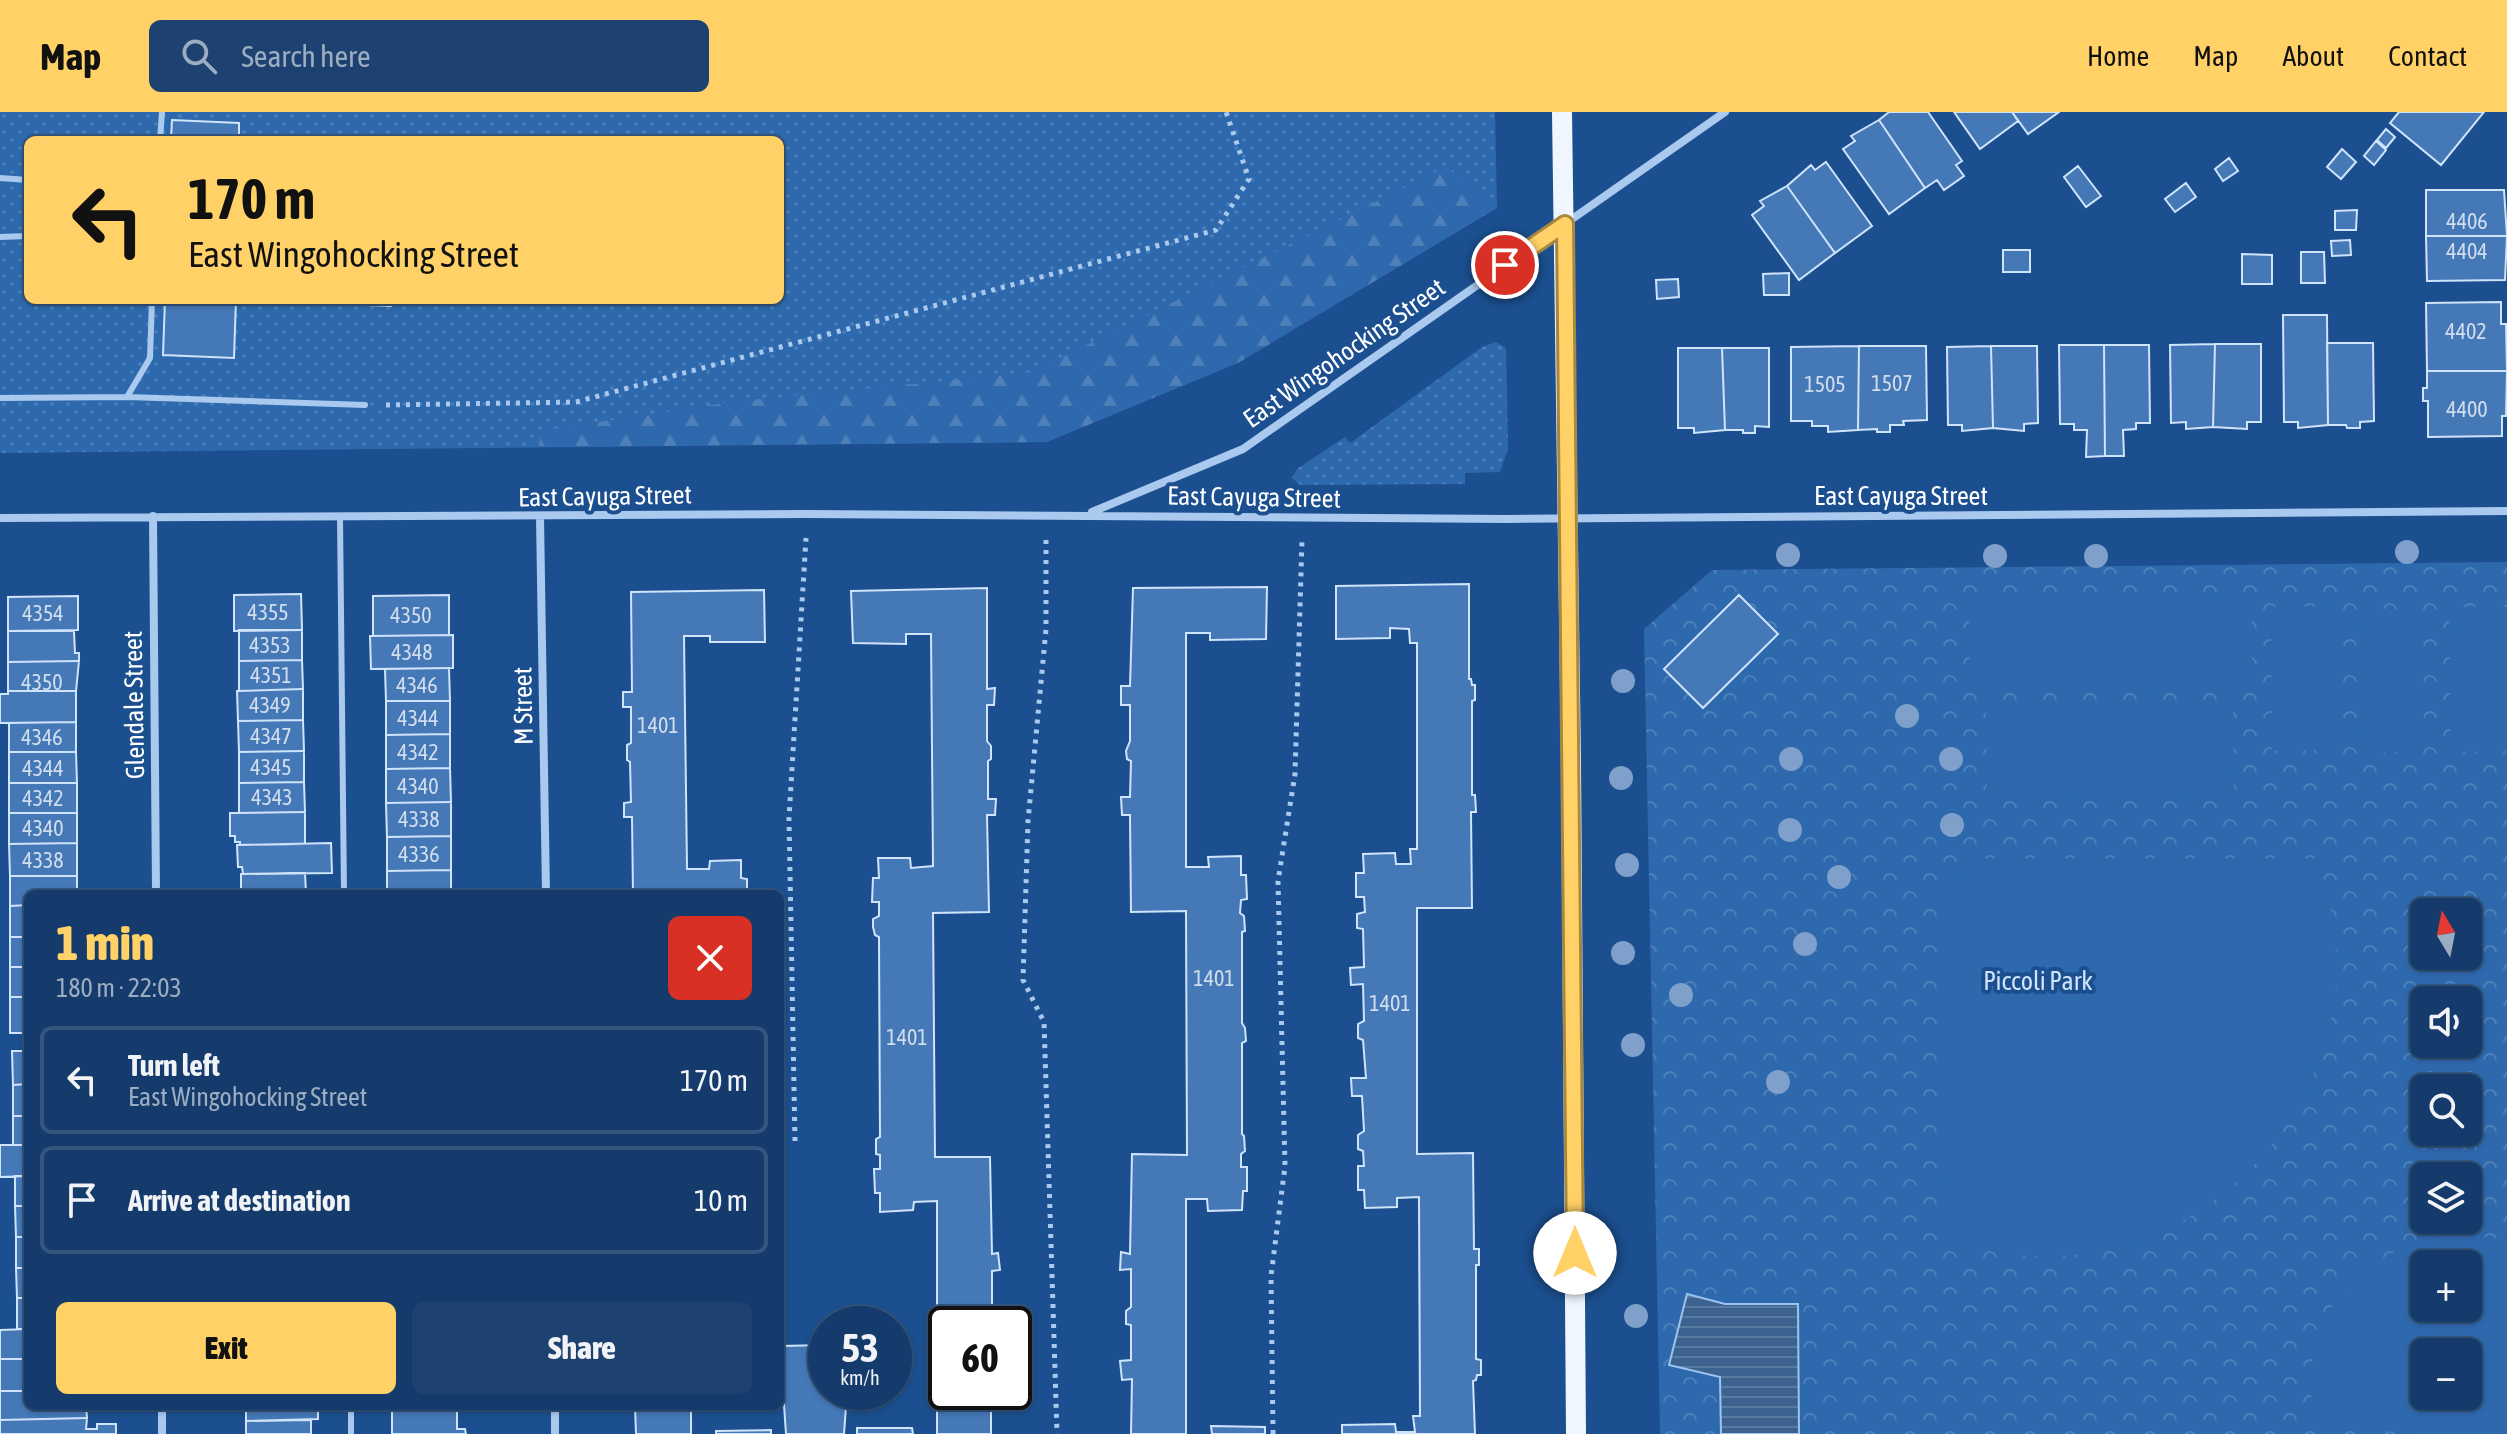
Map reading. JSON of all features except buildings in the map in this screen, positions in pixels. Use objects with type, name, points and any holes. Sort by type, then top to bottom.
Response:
[{"type":"main road","points":[[1562,112],[1569,518],[1576,1434]]},
{"type":"street","name":"East Wingohocking Street","points":[[1088,514],[1243,449],[1725,112]]},
{"type":"street","name":"East Cayuga Street","points":[[0,518],[1088,514],[1303,519],[2507,511]]},
{"type":"street","name":"Glendale Street","points":[[153,516],[156,890]]},
{"type":"street","name":"M Street","points":[[540,517],[546,890]]},
{"type":"street","points":[[162,1410],[162,1434]]},
{"type":"street","points":[[555,1410],[555,1434]]},
{"type":"lane","points":[[160,136],[162,112]]},
{"type":"lane","points":[[0,178],[24,180]]},
{"type":"lane","points":[[0,237],[24,236]]},
{"type":"lane","points":[[127,397],[150,358],[152,304]]},
{"type":"lane","points":[[0,398],[127,397],[365,405]]},
{"type":"lane","points":[[340,517],[344,890]]},
{"type":"lane","points":[[351,1410],[351,1434]]},
{"type":"path","points":[[365,405],[576,402],[1216,230],[1249,179],[1226,112]]},
{"type":"path","points":[[795,1141],[789,818],[807,514]]},
{"type":"path","points":[[1046,515],[1046,629],[1028,821],[1023,980],[1044,1022],[1057,1434]]},
{"type":"path","points":[[1273,1434],[1271,1276],[1285,1166],[1278,881],[1295,774],[1303,519]]},
{"type":"green space","points":[[0,112],[1495,112],[1497,208],[1047,442],[0,453]]},
{"type":"green space","points":[[1446,167],[1497,208],[1238,363],[1047,442],[540,447],[539,431],[732,402],[1032,372]]},
{"type":"green space","points":[[1496,342],[1506,348],[1508,449],[1500,472],[1465,473],[1465,484],[1300,485],[1292,478],[1297,469],[1345,437],[1350,443],[1482,347]]},
{"type":"green space","name":"Piccoli Park","points":[[2507,562],[2507,1434],[1660,1434],[1644,629],[1712,570]]},
{"type":"green space","points":[[2252,598],[2252,689],[1970,691],[1969,600]]},
{"type":"green space","points":[[2338,606],[2339,750],[2272,751],[2271,607]]},
{"type":"green space","points":[[2449,607],[2507,607],[2507,751],[2451,752]]},
{"type":"green space","points":[[2356,609],[2423,609],[2424,752],[2357,753]]},
{"type":"green space","points":[[2233,700],[2234,792],[1987,796],[1986,703]]},
{"type":"green space","points":[[1977,858],[2318,858],[2333,921],[2336,984],[2327,1036],[2309,1085],[2282,1130],[2248,1171],[2208,1204],[2163,1231],[2114,1248],[2061,1256],[2001,1253],[1941,1239],[1939,895]]},
{"type":"green space","points":[[2465,1234],[2507,1240],[2507,1434],[2415,1434],[2315,1424],[2311,1369],[2317,1340],[2328,1314],[2343,1291],[2362,1273],[2384,1257],[2409,1246]]},
{"type":"shaded area","points":[[1687,1294],[1725,1304],[1798,1304],[1799,1434],[1721,1434],[1720,1377],[1669,1365]]},
{"type":"route","points":[[1505,265],[1565,224],[1575,1253]]}]
